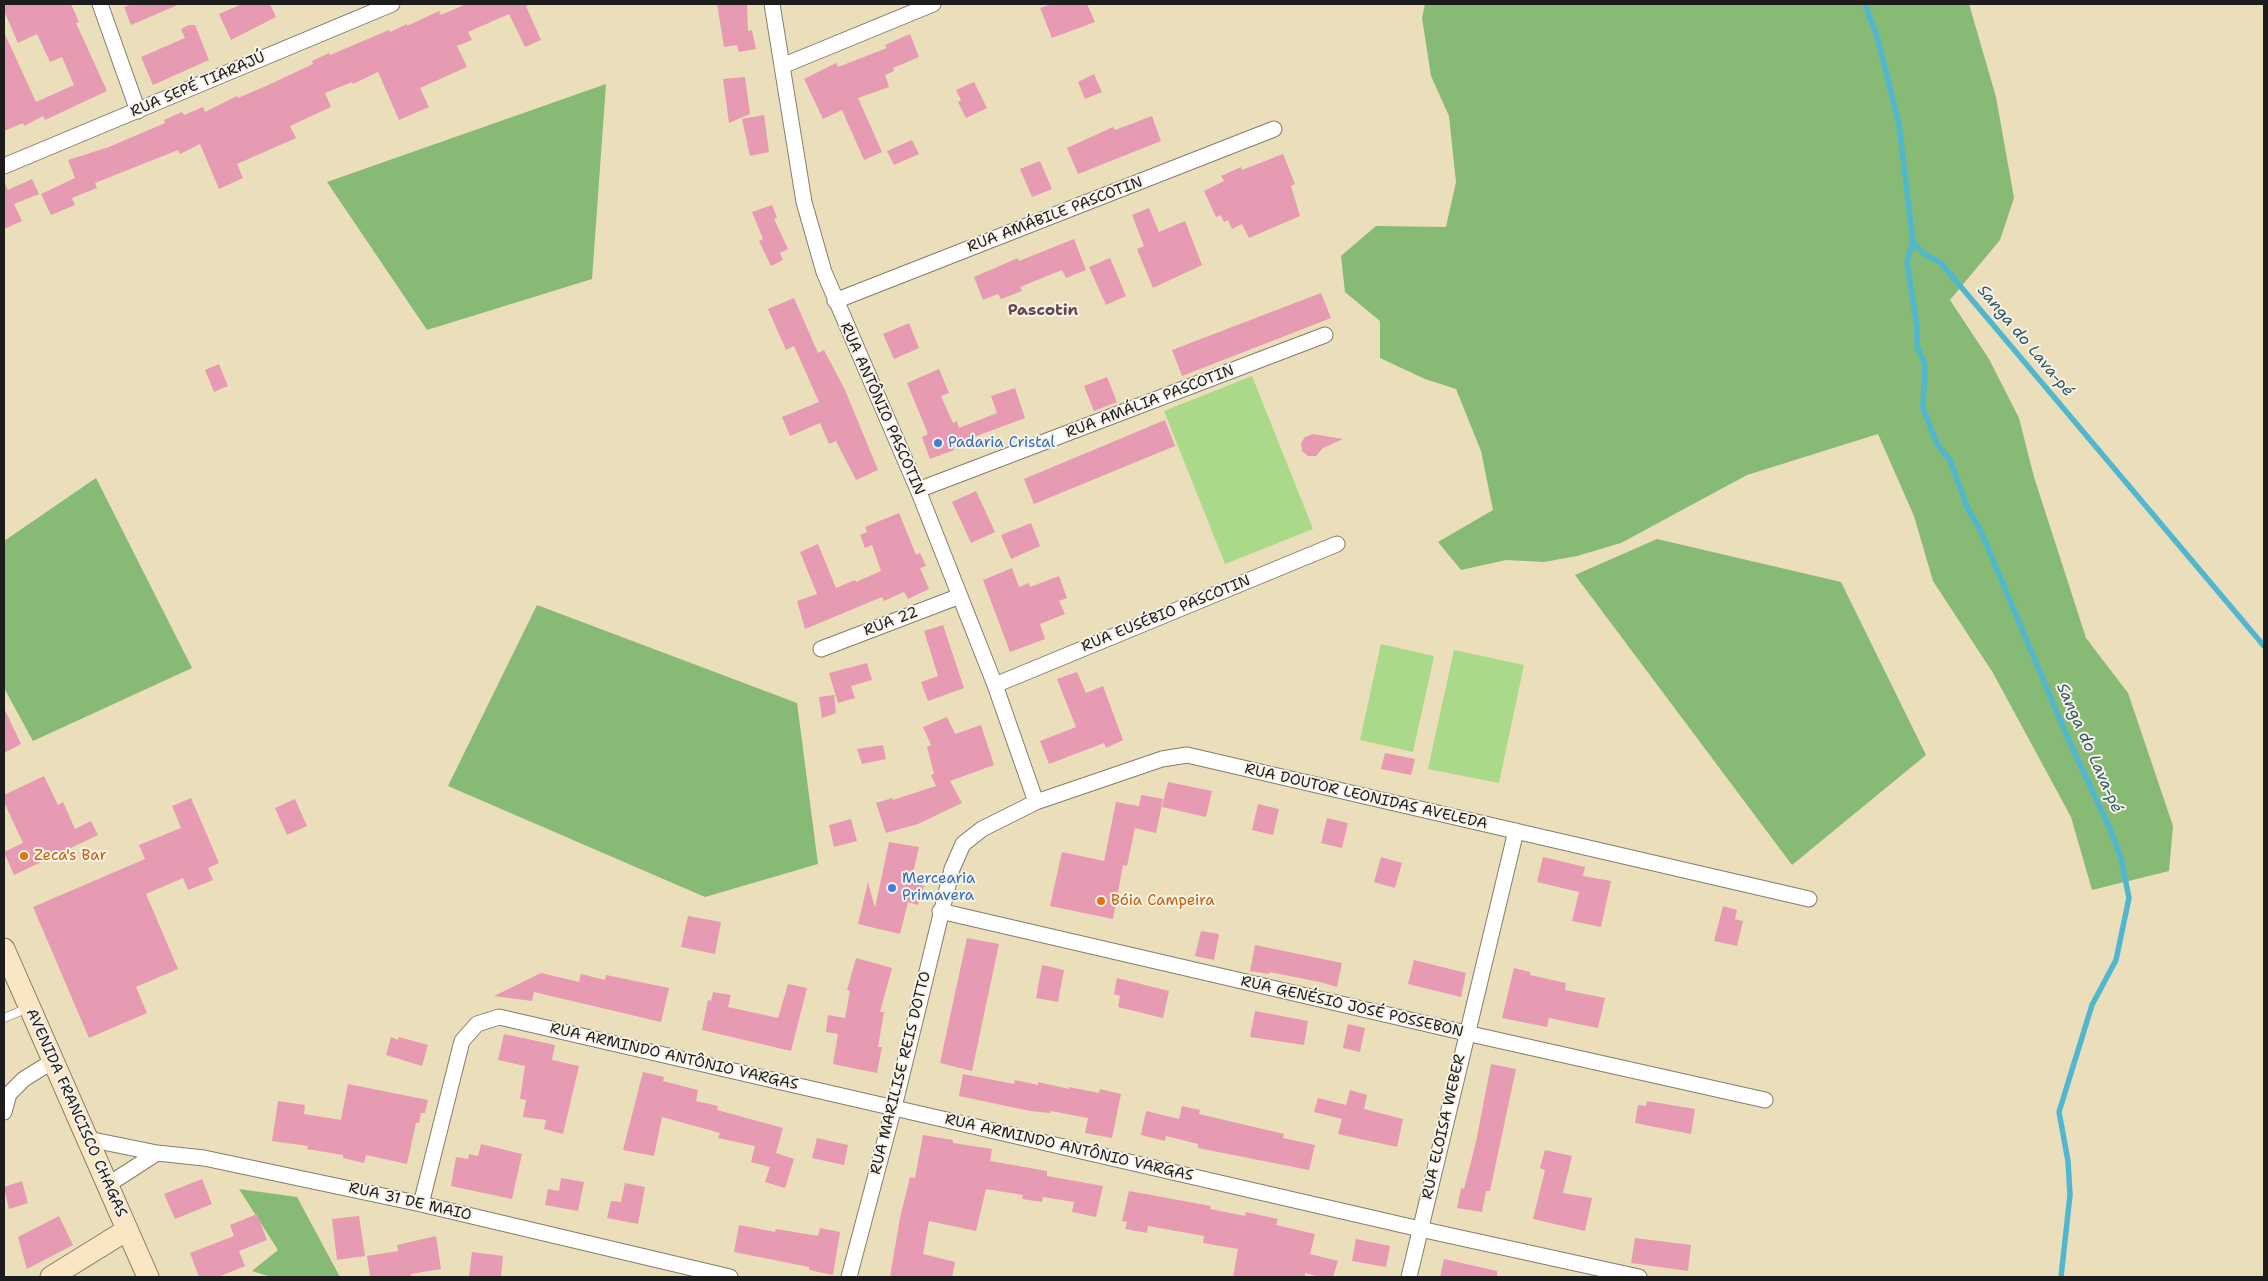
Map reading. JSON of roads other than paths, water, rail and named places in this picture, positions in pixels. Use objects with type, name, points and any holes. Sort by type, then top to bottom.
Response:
[{"type":"street","points":[[100,4],[138,111]]},
{"type":"street","name":"RUA SEPÉ TIARAJÚ","points":[[4,166],[392,4]]},
{"type":"street","name":"RUA ANTÔNIO PASCOTIN","points":[[772,4],[804,202],[824,272],[918,490],[995,684],[1036,802]]},
{"type":"street","points":[[782,66],[933,4]]},
{"type":"street","name":"RUA AMÁBILE PASCOTIN","points":[[836,302],[1274,129]]},
{"type":"street","name":"RUA AMÁLIA PASCOTIN","points":[[918,490],[1325,334]]},
{"type":"street","name":"RUA EUSÉBIO PASCOTIN","points":[[995,684],[1337,544]]},
{"type":"street","name":"RUA 22","points":[[821,649],[960,596]]},
{"type":"street","name":"RUA DOUTOR LEONIDAS AVELEDA","points":[[952,869],[963,844],[969,839],[982,829],[1036,802],[1162,759],[1187,755],[1809,898]]},
{"type":"street","name":"RUA ELOISA WEBER","points":[[1409,1277],[1516,831]]},
{"type":"street","name":"RUA MARILISE REIS DOTTO","points":[[849,1277],[894,1108],[940,911],[952,869]]},
{"type":"street","name":"RUA GENÉSIO JOSÉ POSSEBON","points":[[940,911],[1466,1034],[1765,1100]]},
{"type":"street","name":"AVENIDA FRANCISCO CHAGAS","points":[[4,949],[109,1184],[148,1277]]},
{"type":"street","name":"RUA ARMINDO ANTÔNIO VARGAS","points":[[420,1204],[462,1042],[477,1024],[499,1017],[1420,1229],[1639,1277]]},
{"type":"street","points":[[4,1112],[9,1094],[24,1079],[53,1061]]},
{"type":"street","name":"RUA 31 DE MAIO","points":[[88,1139],[157,1153],[204,1158],[420,1204],[730,1277]]},
{"type":"street","points":[[109,1184],[157,1153]]},
{"type":"street","points":[[51,1277],[127,1230]]},
{"type":"lane","points":[[4,1018],[30,1007]]},
{"type":"waterway","name":"Sanga do Lava-pé","points":[[1865,4],[1878,40],[1899,124],[1913,242],[1907,262],[1917,327],[1917,346],[1925,365],[1923,408],[1937,444],[1950,460],[1968,509],[1980,529],[2066,734],[2110,829],[2121,858],[2129,898],[2116,960],[2092,1005],[2059,1112],[2068,1161],[2070,1195],[2061,1277]]},
{"type":"waterway","name":"Sanga do Lava-pé","points":[[1913,242],[1924,254],[1940,262],[2264,646]]},
{"type":"place","name":"Padaria Cristal","points":[[938,443]]},
{"type":"place","name":"Zeca's Bar","points":[[24,856]]},
{"type":"place","name":"Mercearia Primavera","points":[[892,888]]},
{"type":"place","name":"Bóia Campeira","points":[[1101,901]]},
{"type":"district","name":"Pascotin","points":[[1043,311]]}]
